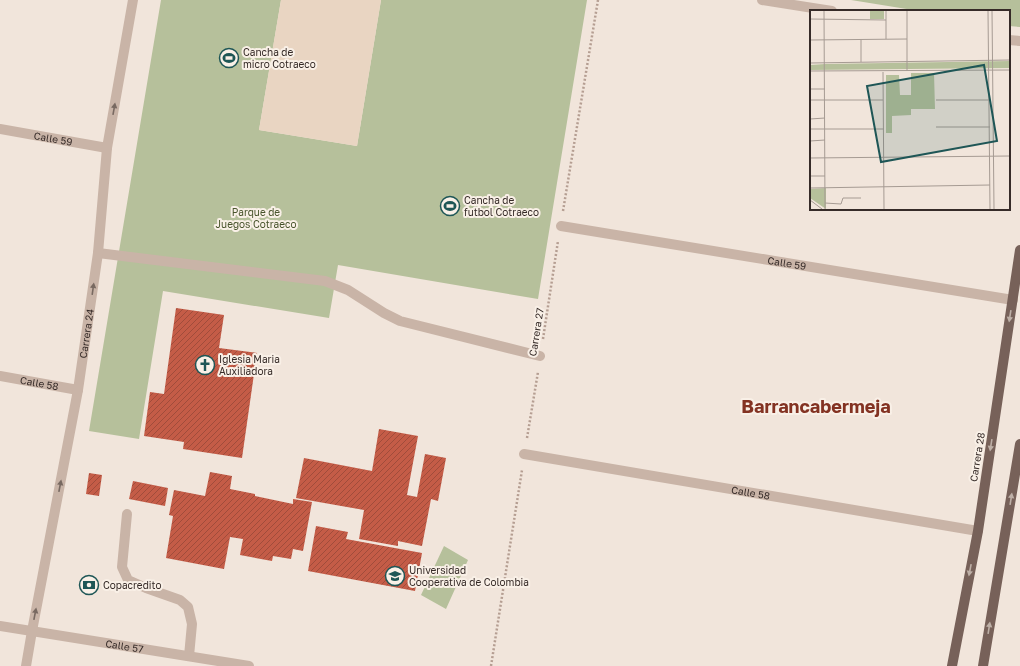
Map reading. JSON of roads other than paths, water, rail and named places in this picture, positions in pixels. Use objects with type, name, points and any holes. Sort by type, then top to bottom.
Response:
[{"type":"main road","name":"Carrera 28","points":[[952,666],[978,531],[1020,250]]},
{"type":"main road","points":[[983,666],[1020,444]]},
{"type":"street","name":"Carrera 24","points":[[26,666],[78,390],[98,253],[107,148],[134,0]]},
{"type":"street","points":[[762,0],[826,10]]},
{"type":"street","points":[[1010,40],[1020,41]]},
{"type":"street","name":"Calle 59","points":[[0,129],[107,148]]},
{"type":"street","name":"Calle 59","points":[[561,226],[1013,300]]},
{"type":"street","points":[[98,253],[325,281],[348,290],[384,313],[400,321],[540,356]]},
{"type":"street","name":"Calle 58","points":[[0,376],[78,390]]},
{"type":"street","name":"Calle 58","points":[[524,454],[978,531]]},
{"type":"street","points":[[127,514],[122,567],[128,580],[180,600],[188,606],[192,624],[189,656]]},
{"type":"street","name":"Calle 57","points":[[0,626],[249,666]]},
{"type":"place","name":"Cancha de micro Cotraeco","points":[[229,58]]},
{"type":"place","name":"Cancha de futbol Cotraeco","points":[[450,206]]},
{"type":"place","name":"Iglesia Maria Auxiliadora","points":[[205,365]]},
{"type":"place","name":"Universidad Cooperativa de Colombia","points":[[395,576]]},
{"type":"place","name":"Copacredito","points":[[89,585]]},
{"type":"district","name":"Barrancabermeja","points":[[816,407]]},
{"type":"park label","name":"Parque de Juegos Cotraeco","points":[[256,218]]}]
